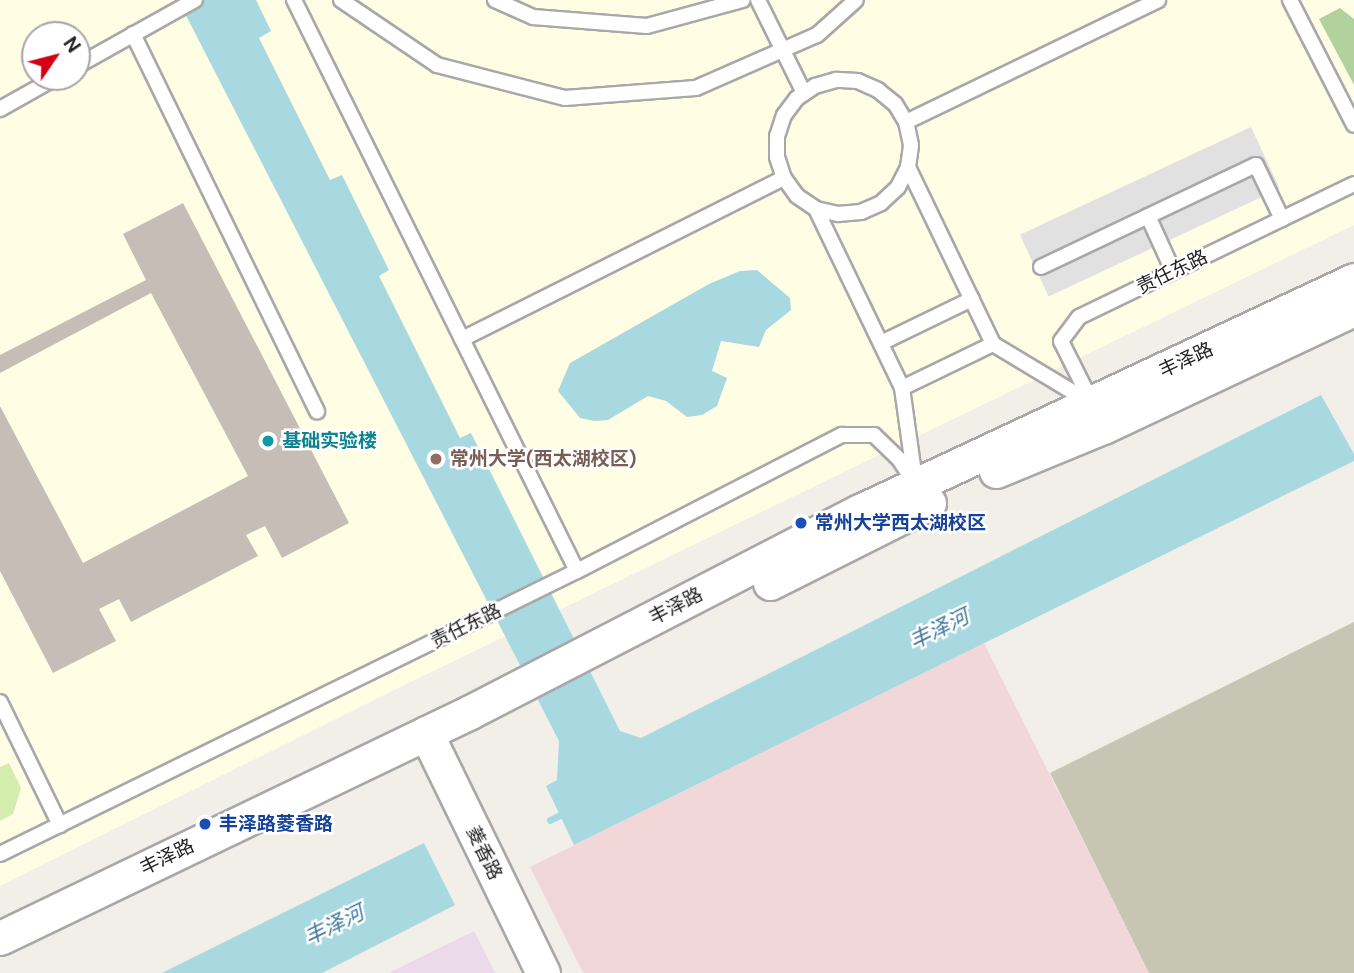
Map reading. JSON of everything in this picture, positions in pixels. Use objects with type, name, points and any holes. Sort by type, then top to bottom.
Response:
[{"type":"street","name":"丰泽路","points":[[0,938],[430,742],[916,485],[1092,403],[1353,289]]},
{"type":"street","name":"丰泽路","points":[[0,958],[430,742],[974,481],[1103,428],[1353,289]]},
{"type":"street","name":"菱香路","points":[[430,742],[543,973]]},
{"type":"lane","points":[[91,58],[195,0]]},
{"type":"lane","points":[[294,0],[577,571]]},
{"type":"lane","points":[[341,0],[438,65],[565,98],[696,88],[817,35],[856,0]]},
{"type":"lane","points":[[495,0],[533,17],[647,26],[743,0]]},
{"type":"lane","points":[[758,0],[804,93]]},
{"type":"lane","points":[[906,122],[1158,0]]},
{"type":"lane","points":[[1290,0],[1354,125]]},
{"type":"lane","points":[[133,34],[317,412]]},
{"type":"lane","points":[[836,80],[858,81],[878,90],[895,104],[906,122],[911,145],[908,167],[898,187],[881,203],[861,212],[838,215],[816,209],[797,196],[784,178],[777,157],[777,136],[784,115],[804,93],[815,86],[836,80]]},
{"type":"lane","points":[[0,109],[32,91]]},
{"type":"lane","points":[[1041,267],[1256,165],[1282,219]]},
{"type":"lane","points":[[908,167],[993,344],[1092,403]]},
{"type":"lane","points":[[462,339],[784,178]]},
{"type":"lane","name":"责任东路","points":[[1092,403],[1061,341],[1079,317],[1354,184]]},
{"type":"lane","points":[[816,209],[902,388],[916,485]]},
{"type":"lane","points":[[1148,216],[1173,271]]},
{"type":"lane","points":[[881,342],[972,299]]},
{"type":"lane","points":[[902,388],[993,344]]},
{"type":"lane","name":"责任东路","points":[[0,854],[577,571],[842,435],[874,435],[899,460],[916,485]]},
{"type":"lane","points":[[2,710],[60,825]]},
{"type":"shaded area","name":"常州大学(西太湖校区)","points":[[0,0],[1354,0],[1354,225],[388,693],[0,886]]},
{"type":"shaded area","points":[[1251,127],[1280,189],[1049,296],[1020,235]]},
{"type":"shaded area","points":[[1354,622],[1354,973],[1149,973],[1050,773]]},
{"type":"shaded area","points":[[984,643],[1149,973],[583,973],[530,867]]},
{"type":"shaded area","points":[[474,931],[495,973],[389,973]]},
{"type":"green space","points":[[1340,8],[1354,19],[1354,85],[1319,19]]},
{"type":"green space","points":[[9,763],[21,788],[13,814],[0,821],[0,767]]},
{"type":"water","points":[[178,0],[256,0],[271,31],[259,38],[330,180],[342,175],[389,270],[379,276],[460,438],[471,433],[620,731],[641,738],[1321,395],[1354,454],[1354,461],[574,845],[546,786],[557,780],[559,741]]},
{"type":"water","points":[[757,270],[790,298],[791,310],[766,330],[759,347],[721,341],[712,371],[727,378],[717,406],[702,415],[687,417],[666,401],[648,396],[608,420],[595,421],[580,418],[558,391],[570,363],[709,284],[740,271]]},
{"type":"water","points":[[424,843],[455,905],[322,973],[162,973]]},
{"type":"building","name":"基础实验楼","points":[[183,203],[349,523],[282,558],[265,526],[246,535],[258,556],[131,622],[119,599],[99,609],[116,641],[53,673],[0,571],[0,406],[83,563],[248,476],[151,293],[0,373],[0,355],[146,280],[123,234]]},
{"type":"waterway","name":"丰泽河","points":[[550,820],[568,811]]},
{"type":"place","name":"基础实验楼","points":[[268,441]]},
{"type":"place","name":"常州大学(西太湖校区)","points":[[436,459]]},
{"type":"place","name":"常州大学西太湖校区","points":[[801,523]]},
{"type":"place","name":"丰泽路菱香路","points":[[205,824]]}]
